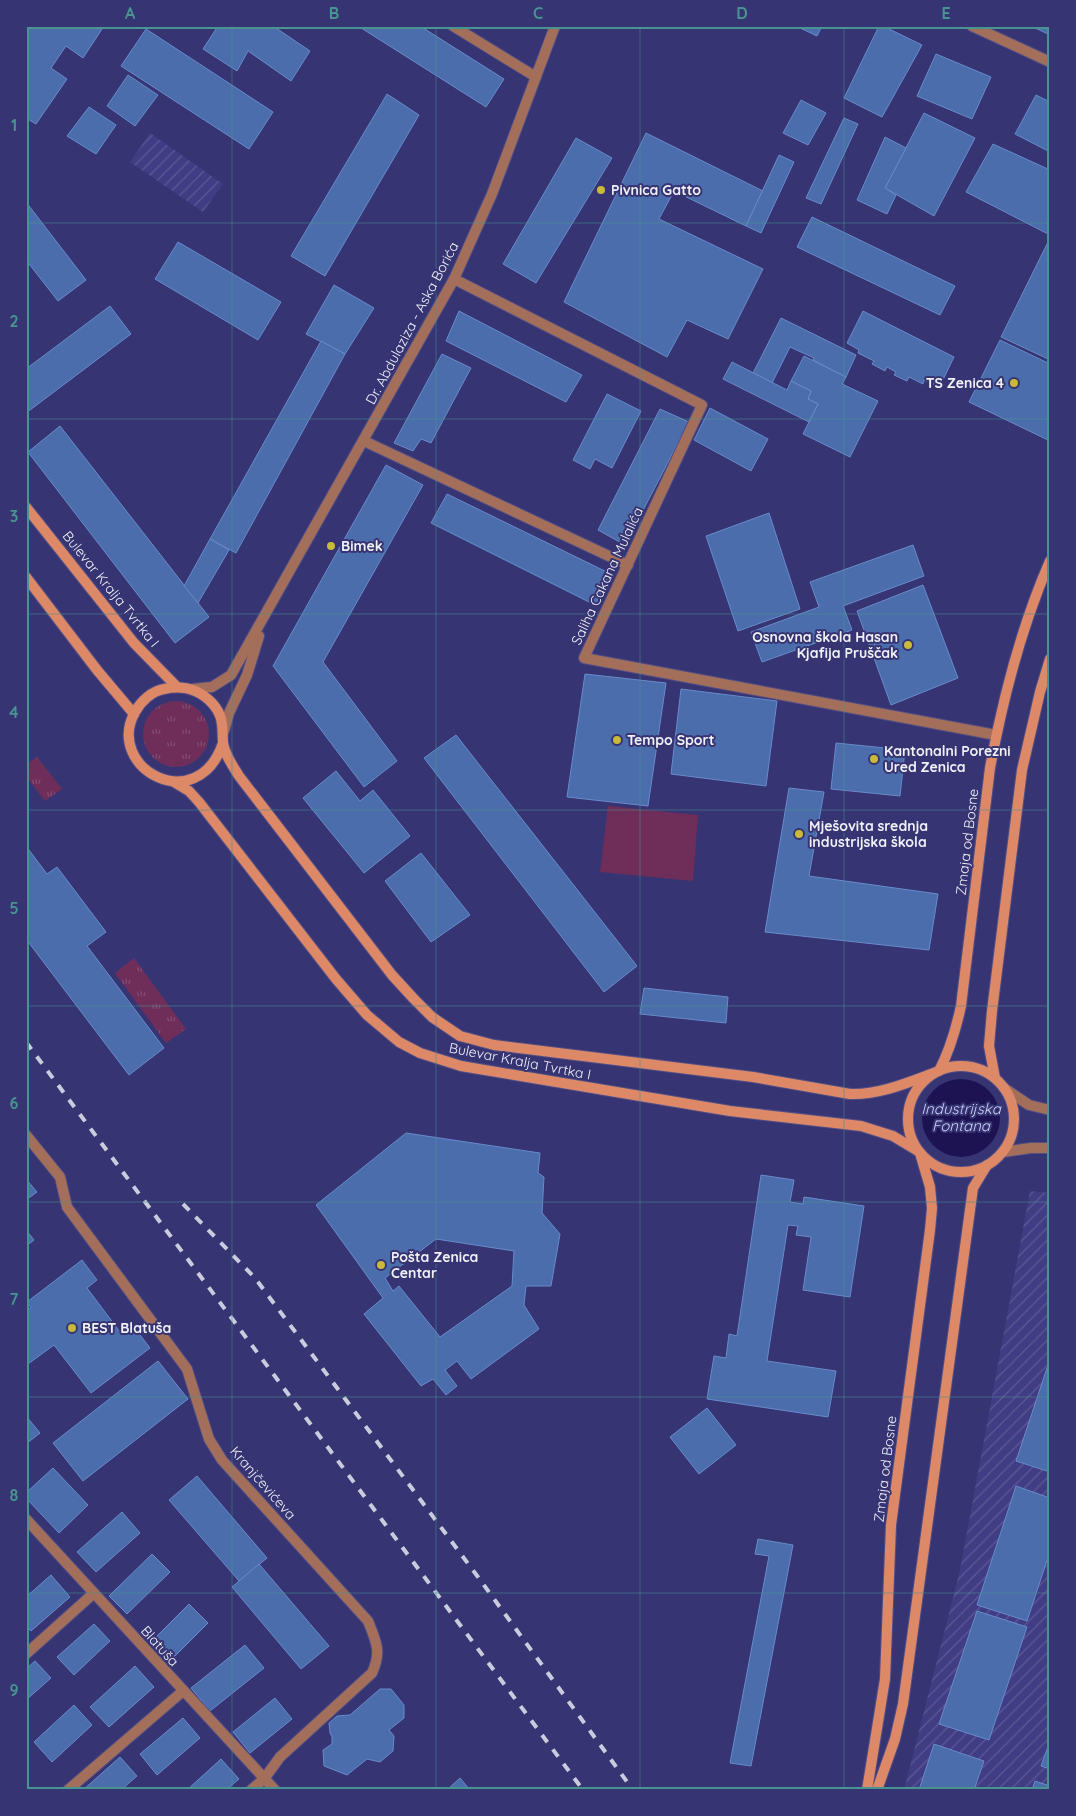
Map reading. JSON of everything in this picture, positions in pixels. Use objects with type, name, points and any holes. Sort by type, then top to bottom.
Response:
[{"type":"main road","name":"Bulevar Kralja Tvrtka I","points":[[26,507],[134,643],[177,687]]},
{"type":"main road","name":"Zmaja od Bosne","points":[[867,1790],[885,1679],[891,1524],[932,1208],[930,1187],[919,1152],[910,1135],[908,1118],[911,1100],[920,1085],[936,1072],[949,1051],[957,1026],[990,768],[996,735],[1008,687],[1030,616],[1050,562]]},
{"type":"main road","points":[[26,577],[97,670],[134,714]]},
{"type":"main road","points":[[995,1078],[989,1046],[992,1011],[1022,770],[1040,692],[1050,659]]},
{"type":"main road","name":"Bulevar Kralja Tvrtka I","points":[[174,782],[188,780],[200,775],[211,767],[219,756],[224,731],[221,717],[213,704],[202,694],[192,689],[177,687],[161,689],[153,693],[138,706],[134,714],[130,727],[130,740],[133,753],[140,764],[155,776],[174,782],[189,791],[336,979],[366,1014],[399,1042],[420,1054],[461,1066],[730,1111],[861,1126],[893,1136],[919,1152]]},
{"type":"main road","name":"Bulevar Kralja Tvrtka I","points":[[223,743],[239,776],[392,975],[432,1017],[460,1036],[494,1045],[746,1076],[850,1094],[864,1094],[900,1085],[936,1072]]},
{"type":"main road","points":[[876,1790],[895,1739],[903,1704],[973,1188],[987,1166],[1003,1152],[1011,1137],[1014,1120],[1012,1103],[1004,1088],[995,1078],[982,1070],[968,1066],[953,1066],[936,1072]]},
{"type":"main road","points":[[919,1152],[931,1164],[944,1170],[958,1172],[974,1171],[987,1166]]},
{"type":"street","points":[[453,26],[536,77]]},
{"type":"street","name":"Dr. Abdulaziza - Aska Borića","points":[[192,689],[212,687],[231,675],[454,279],[492,194],[555,26]]},
{"type":"street","points":[[972,26],[1050,62]]},
{"type":"street","name":"Saliha Cakana Mulalića","points":[[454,279],[702,405],[584,658],[996,735]]},
{"type":"street","points":[[364,441],[628,565]]},
{"type":"street","name":"Dr. Abdulaziza - Aska Borića","points":[[224,731],[229,713],[247,675],[264,619]]},
{"type":"street","points":[[1004,1088],[1029,1105],[1050,1110]]},
{"type":"street","name":"Kranjčevićeva","points":[[26,1135],[60,1177],[67,1206],[188,1369],[209,1439],[222,1460],[368,1621],[377,1644],[377,1662],[372,1673],[280,1757],[264,1779],[250,1790]]},
{"type":"street","points":[[1003,1152],[1031,1148],[1050,1148]]},
{"type":"street","name":"Blatuša","points":[[26,1519],[275,1790]]},
{"type":"street","points":[[26,1654],[94,1593]]},
{"type":"street","points":[[68,1790],[183,1691]]},
{"type":"shaded area","points":[[150,133],[223,184],[203,212],[130,162]]},
{"type":"shaded area","points":[[1030,1191],[1050,1193],[1050,1790],[904,1790],[960,1570]]},
{"type":"green space","points":[[176,701],[189,704],[199,711],[206,721],[209,734],[206,747],[199,757],[189,764],[176,767],[163,764],[153,757],[146,747],[143,734],[146,721],[153,711],[163,704]]},
{"type":"green space","points":[[37,757],[62,789],[45,801],[26,776],[26,765]]},
{"type":"green space","points":[[608,806],[698,815],[693,881],[600,872]]},
{"type":"green space","points":[[134,958],[186,1029],[166,1043],[115,973]]},
{"type":"water","name":"Industrijska Fontana","points":[[961,1079],[976,1082],[988,1091],[997,1103],[1000,1118],[997,1133],[988,1145],[976,1154],[961,1157],[946,1154],[934,1145],[925,1133],[922,1118],[925,1103],[934,1091],[946,1082]]},
{"type":"building","points":[[26,26],[104,26],[83,58],[66,46],[51,68],[67,79],[36,124],[26,118]]},
{"type":"building","points":[[218,26],[273,26],[310,51],[291,81],[248,51],[237,71],[203,49]]},
{"type":"building","points":[[358,26],[420,26],[504,79],[486,107]]},
{"type":"building","points":[[796,26],[822,26],[817,36]]},
{"type":"building","points":[[879,26],[883,26],[922,45],[882,117],[844,98]]},
{"type":"building","points":[[1031,26],[1050,26],[1050,35]]},
{"type":"building","points":[[146,29],[273,112],[249,149],[121,66]]},
{"type":"building","points":[[936,54],[991,77],[972,119],[917,96]]},
{"type":"building","points":[[128,75],[158,95],[135,126],[107,106]]},
{"type":"building","points":[[387,94],[419,115],[325,276],[291,256]]},
{"type":"building","points":[[1036,95],[1050,102],[1050,152],[1015,134]]},
{"type":"building","points":[[801,100],[826,113],[808,145],[783,133]]},
{"type":"building","points":[[89,107],[116,125],[96,154],[67,136]]},
{"type":"building","points":[[924,113],[975,138],[934,216],[885,188]]},
{"type":"building","points":[[844,118],[858,124],[821,204],[806,198]]},
{"type":"building","points":[[646,133],[763,191],[746,226],[674,191],[659,219],[763,269],[728,339],[687,320],[667,357],[564,302]]},
{"type":"building","points":[[885,137],[906,148],[885,188],[896,195],[887,214],[857,200]]},
{"type":"building","points":[[576,138],[612,158],[536,283],[503,264]]},
{"type":"building","points":[[993,144],[1050,170],[1050,235],[966,192]]},
{"type":"building","points":[[779,155],[794,162],[761,233],[746,226]]},
{"type":"building","points":[[26,202],[86,280],[58,301],[26,260]]},
{"type":"building","points":[[812,217],[955,286],[940,315],[797,247]]},
{"type":"building","points":[[1050,238],[1050,356],[1048,359],[1001,337]]},
{"type":"building","points":[[178,242],[281,302],[258,340],[155,279]]},
{"type":"building","points":[[334,285],[374,308],[345,354],[306,334]]},
{"type":"building","points":[[110,306],[131,334],[26,413],[26,369]]},
{"type":"building","points":[[459,311],[582,375],[566,402],[446,341]]},
{"type":"building","points":[[863,311],[954,357],[939,388],[924,380],[923,384],[909,377],[907,381],[894,375],[896,372],[887,367],[885,371],[872,364],[874,361],[858,353],[859,350],[847,343]]},
{"type":"building","points":[[781,318],[856,355],[846,377],[813,360],[814,358],[790,347],[772,383],[753,373]]},
{"type":"building","name":"TS Zenica 4","points":[[1000,340],[1050,364],[1050,441],[969,402]]},
{"type":"building","points":[[321,341],[345,354],[236,553],[210,539]]},
{"type":"building","points":[[442,354],[471,368],[431,443],[421,439],[413,451],[394,443]]},
{"type":"building","points":[[804,356],[846,377],[842,384],[878,401],[850,457],[803,434],[818,404],[808,399],[811,391],[791,381]]},
{"type":"building","points":[[732,362],[787,390],[791,381],[811,391],[808,399],[818,404],[809,422],[723,379]]},
{"type":"building","points":[[607,394],[641,411],[612,468],[595,459],[590,469],[573,460]]},
{"type":"building","points":[[710,408],[768,439],[751,471],[694,440]]},
{"type":"building","points":[[660,409],[689,422],[625,545],[598,530]]},
{"type":"building","points":[[60,426],[209,617],[175,643],[28,452]]},
{"type":"building","points":[[386,465],[423,485],[323,662],[397,761],[364,787],[273,666]]},
{"type":"building","points":[[447,494],[611,574],[595,605],[431,523]]},
{"type":"building","points":[[769,513],[800,609],[738,631],[706,536]]},
{"type":"building","points":[[210,539],[229,550],[198,603],[184,586]]},
{"type":"building","points":[[913,545],[924,576],[843,606],[852,630],[762,662],[751,632],[819,607],[810,582]]},
{"type":"building","name":"Osnovna škola Hasan Kjafija Pruščak","points":[[923,585],[958,678],[891,705],[857,611]]},
{"type":"building","name":"Tempo Sport","points":[[585,674],[666,683],[648,806],[567,797]]},
{"type":"building","points":[[681,689],[777,701],[766,786],[671,774]]},
{"type":"building","points":[[456,735],[637,966],[604,992],[424,758]]},
{"type":"building","points":[[836,743],[905,750],[900,796],[831,789]]},
{"type":"building","points":[[336,771],[360,801],[373,790],[410,836],[364,873],[303,798]]},
{"type":"building","name":"Mješovita srednja industrijska škola","points":[[789,788],[824,792],[809,876],[938,894],[929,950],[765,932]]},
{"type":"building","points":[[26,846],[47,874],[57,867],[106,932],[87,946],[164,1048],[129,1075],[26,939]]},
{"type":"building","points":[[421,853],[470,915],[431,942],[385,881]]},
{"type":"building","points":[[644,988],[728,997],[726,1023],[640,1014]]},
{"type":"building","name":"Pošta Zenica Centar","points":[[406,1133],[540,1153],[538,1173],[544,1177],[542,1213],[560,1234],[551,1286],[526,1286],[524,1305],[539,1329],[471,1379],[457,1361],[445,1370],[457,1386],[446,1395],[433,1379],[421,1386],[364,1314],[383,1298],[316,1205]],"holes":[[[436,1239],[514,1251],[512,1286],[440,1337],[399,1286],[393,1291],[385,1278]]]},
{"type":"building","points":[[761,1175],[794,1180],[790,1202],[803,1204],[804,1197],[864,1206],[850,1297],[803,1290],[811,1237],[796,1235],[798,1226],[788,1225],[767,1361],[836,1371],[828,1417],[707,1399],[714,1356],[726,1358],[729,1334],[737,1336]]},
{"type":"building","points":[[26,1179],[37,1192],[26,1200]]},
{"type":"building","points":[[26,1230],[34,1240],[26,1246]]},
{"type":"building","name":"BEST Blatuša","points":[[82,1260],[97,1280],[87,1288],[120,1332],[131,1323],[150,1348],[91,1393],[54,1345],[28,1364],[26,1362],[26,1311],[31,1308],[27,1302]]},
{"type":"building","points":[[1050,1359],[1050,1472],[1016,1461]]},
{"type":"building","points":[[158,1361],[188,1399],[83,1481],[53,1443]]},
{"type":"building","points":[[707,1408],[736,1445],[699,1474],[670,1437]]},
{"type":"building","points":[[26,1416],[40,1433],[26,1444]]},
{"type":"building","points":[[53,1468],[88,1505],[59,1533],[26,1498],[26,1493]]},
{"type":"building","points":[[197,1476],[267,1558],[239,1581],[169,1500]]},
{"type":"building","points":[[1016,1486],[1050,1498],[1050,1551],[1027,1621],[977,1605]]},
{"type":"building","points":[[122,1512],[140,1533],[96,1572],[77,1552]]},
{"type":"building","points":[[758,1539],[793,1545],[751,1766],[730,1763],[769,1556],[755,1554]]},
{"type":"building","points":[[152,1554],[170,1572],[127,1614],[109,1596]]},
{"type":"building","points":[[259,1564],[329,1646],[301,1669],[232,1587]]},
{"type":"building","points":[[51,1575],[70,1597],[31,1631],[26,1626],[26,1597]]},
{"type":"building","points":[[189,1604],[208,1623],[169,1662],[150,1643]]},
{"type":"building","points":[[977,1611],[1027,1627],[989,1740],[939,1724]]},
{"type":"building","points":[[94,1624],[110,1641],[74,1675],[57,1657]]},
{"type":"building","points":[[245,1645],[264,1668],[210,1711],[191,1688]]},
{"type":"building","points":[[35,1661],[51,1678],[26,1700],[26,1669]]},
{"type":"building","points":[[135,1666],[154,1687],[109,1727],[90,1707]]},
{"type":"building","points":[[380,1689],[391,1689],[404,1705],[404,1718],[389,1730],[394,1736],[393,1751],[380,1762],[367,1759],[347,1775],[324,1766],[323,1750],[332,1744],[329,1723],[337,1716],[350,1715]]},
{"type":"building","points":[[275,1698],[292,1719],[250,1753],[233,1732]]},
{"type":"building","points":[[74,1705],[92,1725],[52,1762],[34,1742]]},
{"type":"building","points":[[183,1718],[200,1738],[157,1775],[140,1754]]},
{"type":"building","points":[[1050,1741],[1050,1769],[1041,1766]]},
{"type":"building","points":[[934,1744],[984,1761],[974,1790],[919,1790]]},
{"type":"building","points":[[120,1757],[137,1776],[121,1790],[83,1790]]},
{"type":"building","points":[[221,1759],[239,1779],[226,1790],[187,1790]]},
{"type":"building","points":[[460,1778],[470,1790],[447,1790]]},
{"type":"building","points":[[1035,1781],[1050,1786],[1050,1790],[1032,1790]]},
{"type":"railway","points":[[26,1042],[583,1790]]},
{"type":"railway","points":[[183,1204],[255,1278],[478,1577],[633,1790]]},
{"type":"place","name":"Pivnica Gatto","points":[[601,190]]},
{"type":"place","name":"TS Zenica 4","points":[[1014,383]]},
{"type":"place","name":"Bimek","points":[[331,546]]},
{"type":"place","name":"Osnovna škola Hasan Kjafija Pruščak","points":[[908,645]]},
{"type":"place","name":"Tempo Sport","points":[[617,740]]},
{"type":"place","name":"Kantonalni Porezni Ured Zenica","points":[[874,759]]},
{"type":"place","name":"Mješovita srednja industrijska škola","points":[[799,834]]},
{"type":"place","name":"Pošta Zenica Centar","points":[[381,1265]]},
{"type":"place","name":"BEST Blatuša","points":[[72,1328]]}]
